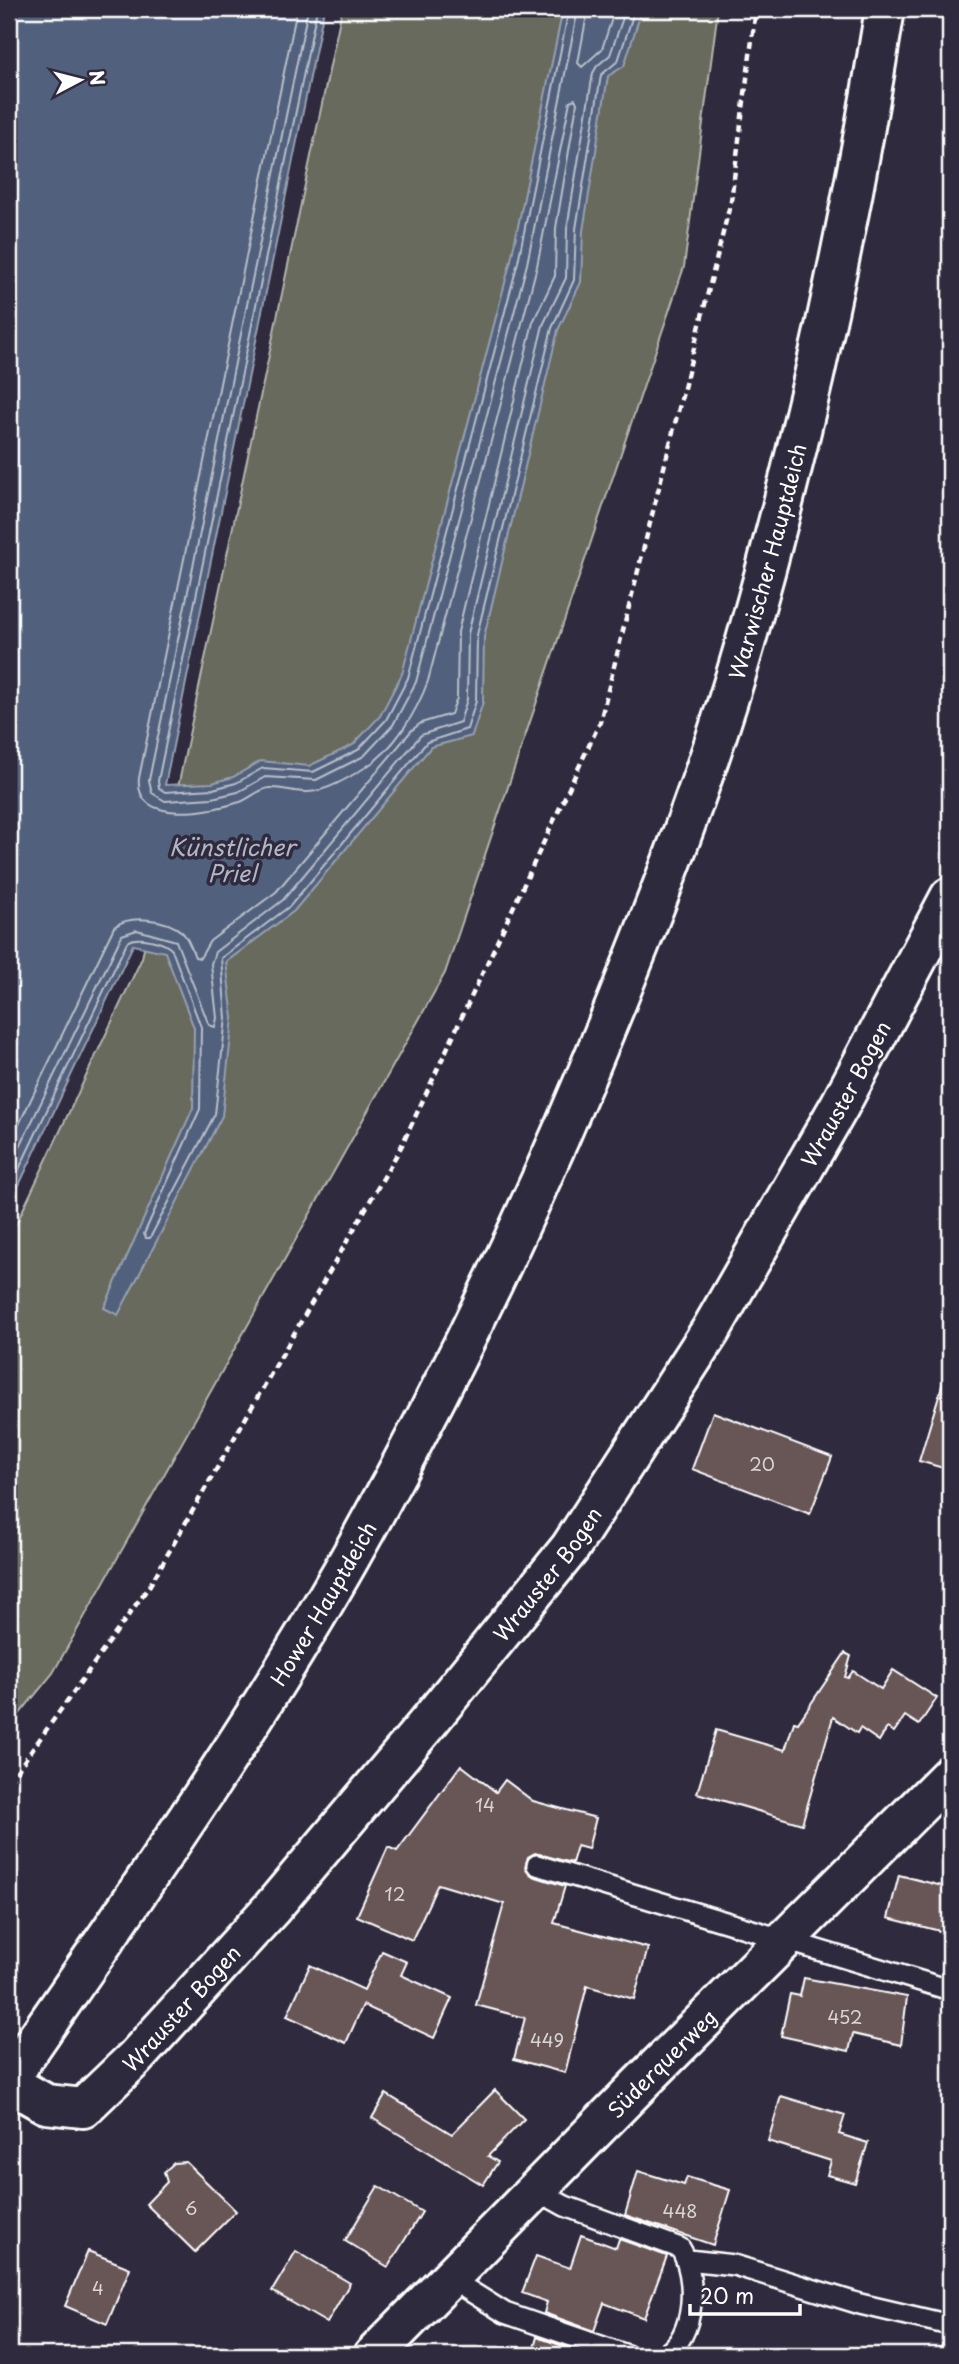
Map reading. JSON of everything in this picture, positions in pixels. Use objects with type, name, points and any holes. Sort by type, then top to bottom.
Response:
[{"type":"street","name":"Warwischer Hauptdeich","points":[[580,1094],[668,873],[744,648],[822,351],[863,148],[885,9]]},
{"type":"street","name":"Wrauster Bogen","points":[[9,2081],[46,2105],[83,2108],[135,2058],[271,1909],[570,1548],[711,1330],[840,1105],[950,897]]},
{"type":"street","name":"Hower Hauptdeich","points":[[9,2081],[188,1819],[345,1567],[415,1439],[485,1301],[580,1094]]},
{"type":"street","name":"Süderquerweg","points":[[374,2355],[950,1775]]},
{"type":"lane","points":[[537,1865],[950,1990]]},
{"type":"lane","points":[[536,2190],[565,2206],[680,2248],[688,2260],[691,2298],[680,2342],[664,2355]]},
{"type":"lane","points":[[688,2260],[734,2266],[860,2304],[950,2325]]},
{"type":"lane","points":[[449,2278],[505,2314],[627,2355]]},
{"type":"path","points":[[9,1782],[150,1585],[401,1147],[600,722],[731,201],[756,9]]},
{"type":"green space","points":[[342,9],[718,9],[684,267],[445,973],[53,1673],[9,1727],[9,1239],[142,958]]},
{"type":"water","name":"Künstlicher Priel","points":[[9,9],[324,9],[165,785],[212,783],[233,777],[261,761],[309,766],[353,745],[380,716],[402,674],[511,260],[563,9],[642,9],[624,66],[608,76],[583,231],[581,282],[558,330],[484,637],[483,702],[472,736],[431,747],[294,911],[226,962],[233,1018],[222,1116],[118,1315],[104,1308],[193,1108],[194,1028],[165,952],[133,945],[9,1206]]},
{"type":"building","points":[[943,1382],[950,1383],[950,1470],[919,1461]]},
{"type":"building","points":[[713,1412],[832,1457],[810,1514],[692,1469]]},
{"type":"building","points":[[845,1653],[851,1656],[845,1677],[848,1678],[853,1671],[881,1689],[893,1670],[937,1698],[919,1725],[905,1716],[894,1732],[887,1728],[879,1741],[860,1728],[857,1733],[833,1717],[802,1824],[697,1793],[716,1730],[785,1750],[794,1722],[798,1723]]},
{"type":"building","points":[[461,1765],[496,1792],[505,1780],[533,1801],[596,1818],[588,1849],[577,1846],[572,1863],[535,1853],[528,1857],[525,1868],[533,1876],[565,1886],[554,1923],[648,1948],[634,1999],[587,1986],[565,2073],[514,2059],[525,2018],[476,2005],[504,1904],[438,1884],[412,1940],[357,1916],[388,1847],[397,1851]]},
{"type":"building","points":[[899,1875],[950,1888],[950,1909],[944,1932],[888,1918]]},
{"type":"building","points":[[382,1951],[407,1962],[401,1975],[452,1998],[434,2038],[363,2005],[346,2043],[287,2016],[310,1965],[364,1990]]},
{"type":"building","points":[[804,1978],[907,1997],[901,2045],[853,2034],[849,2051],[781,2036],[790,1994],[800,1996]]},
{"type":"building","points":[[495,2090],[524,2119],[488,2156],[498,2162],[483,2185],[372,2118],[386,2094],[452,2134]]},
{"type":"building","points":[[781,2096],[845,2115],[839,2134],[868,2143],[855,2183],[827,2175],[831,2161],[768,2141]]},
{"type":"building","points":[[186,2162],[236,2211],[195,2252],[146,2204],[167,2182],[164,2172],[174,2163]]},
{"type":"building","points":[[638,2171],[684,2185],[687,2177],[730,2190],[713,2245],[625,2215]]},
{"type":"building","points":[[378,2186],[422,2212],[388,2267],[345,2241]]},
{"type":"building","points":[[581,2235],[616,2248],[619,2239],[667,2256],[644,2318],[604,2303],[594,2331],[544,2313],[547,2302],[522,2293],[536,2256],[570,2268]]},
{"type":"building","points":[[88,2251],[130,2268],[107,2324],[65,2306]]},
{"type":"building","points":[[296,2251],[350,2283],[327,2323],[272,2291]]},
{"type":"building","points":[[537,2337],[586,2354],[532,2355]]}]
